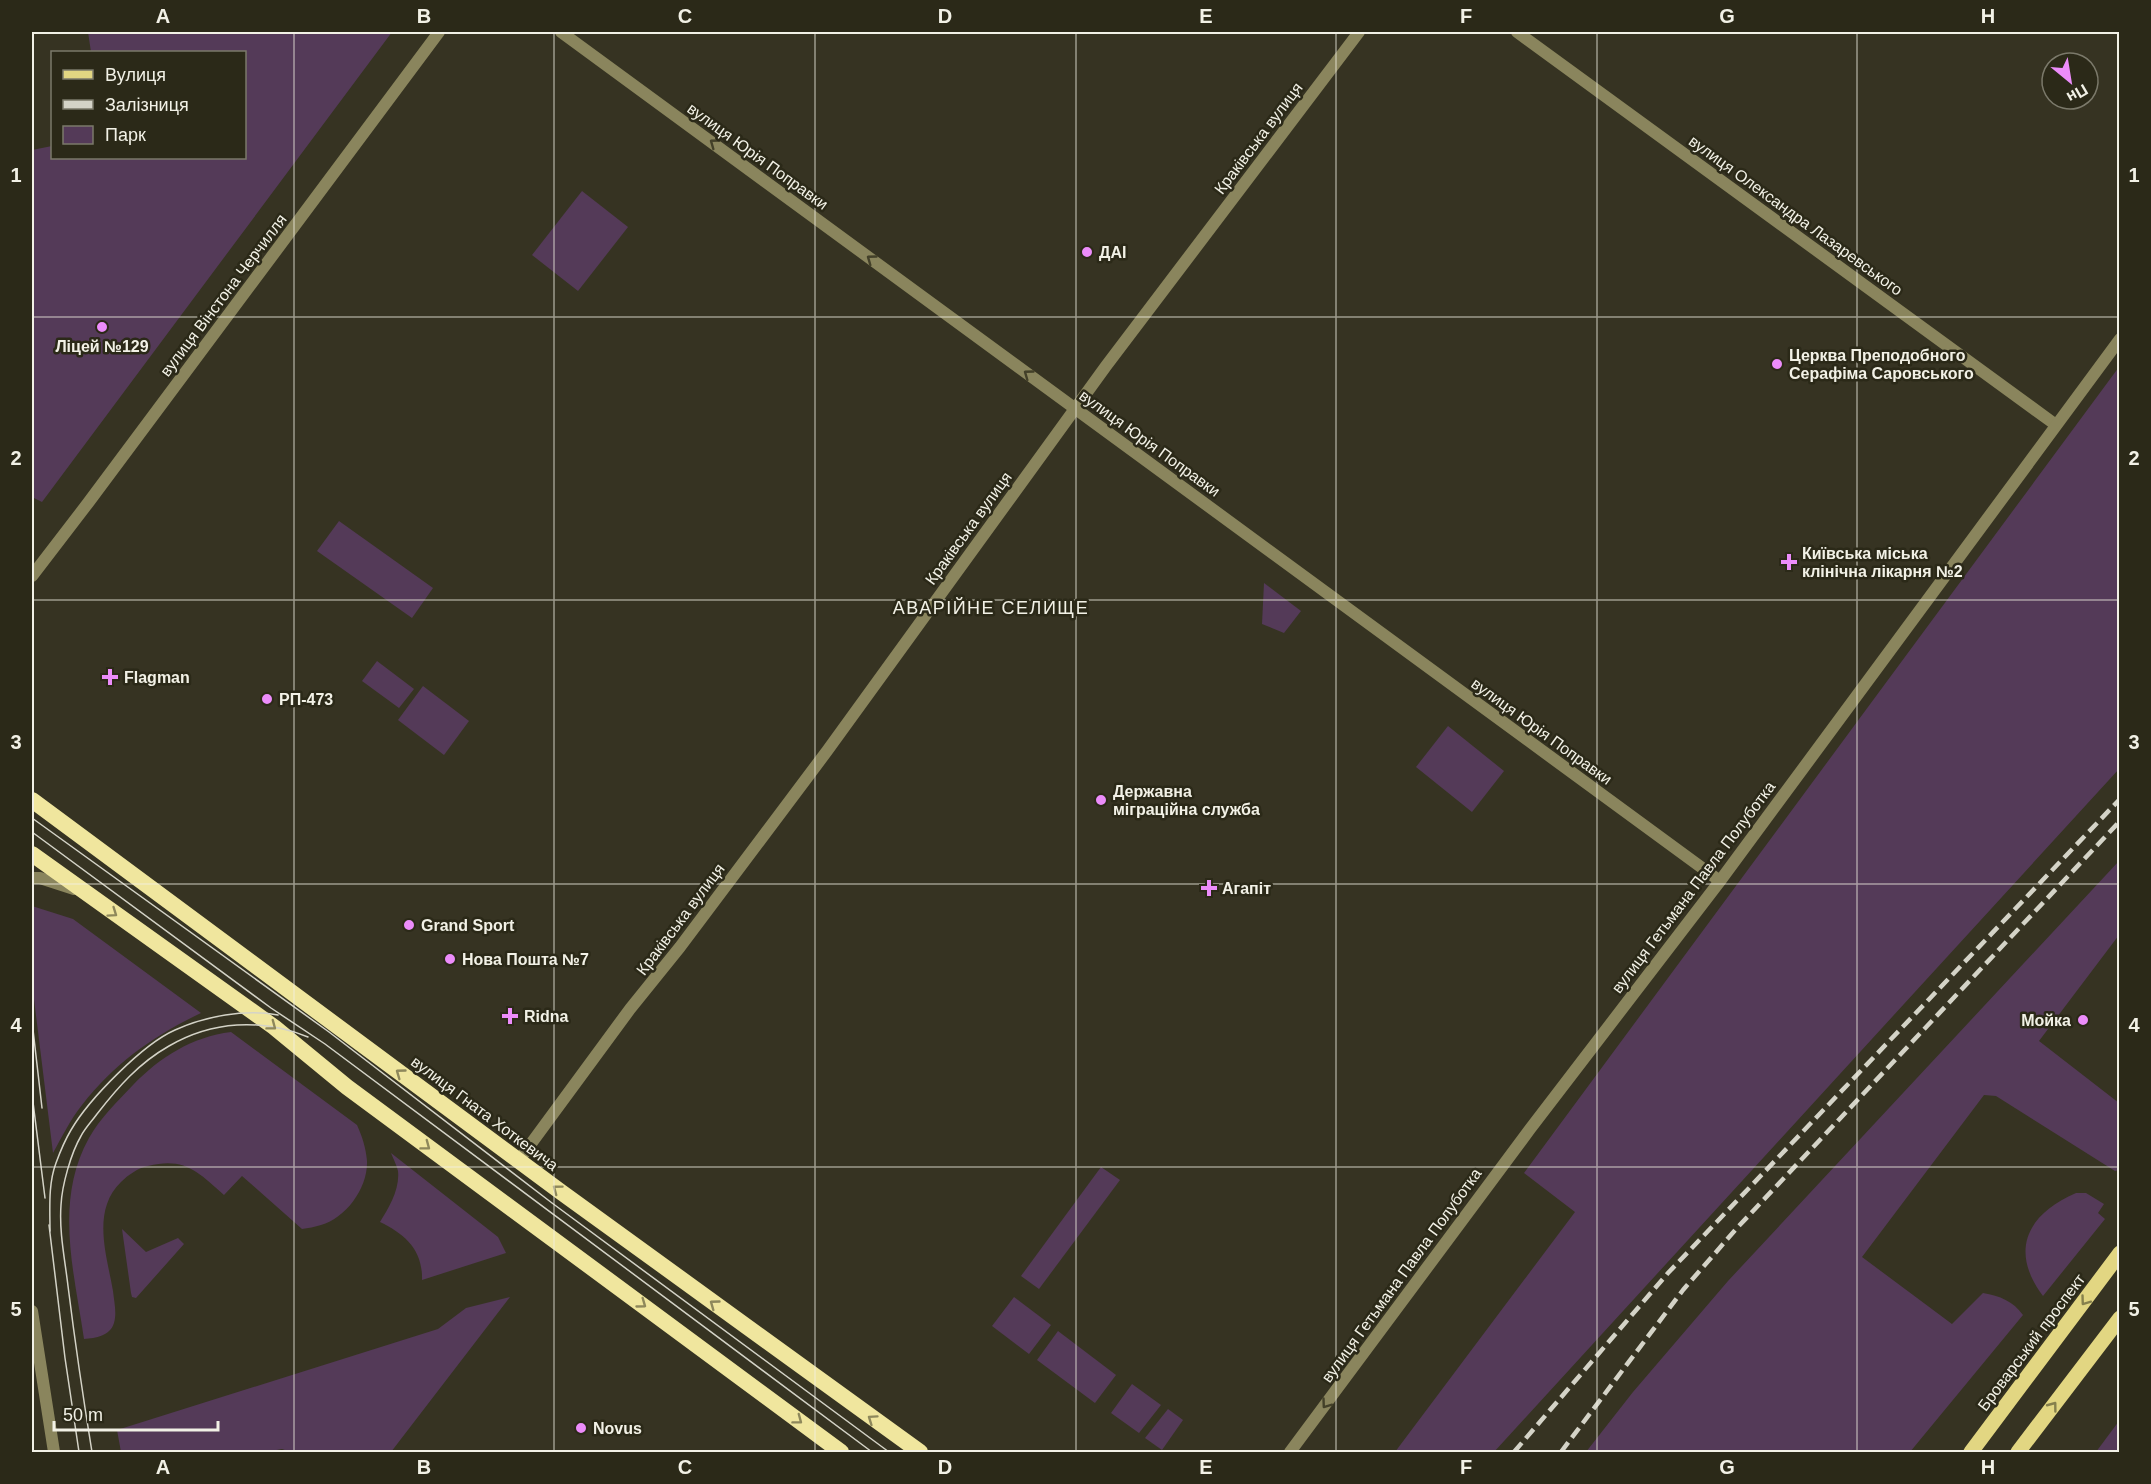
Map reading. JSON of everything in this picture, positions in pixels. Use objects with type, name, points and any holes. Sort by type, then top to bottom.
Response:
[{"type":"highway","name":"вулиця Гната Хоткевича","points":[[32,800],[519,1160],[920,1452]]},
{"type":"highway","points":[[32,854],[274,1027],[347,1088],[841,1452]]},
{"type":"main road","name":"Броварський проспект","points":[[1971,1452],[2120,1254]]},
{"type":"main road","points":[[2018,1452],[2120,1318]]},
{"type":"street","name":"вулиця Вінстона Черчилля","points":[[32,576],[439,32]]},
{"type":"street","name":"вулиця Юрія Поправки","points":[[561,32],[1720,881]]},
{"type":"street","name":"Краківська вулиця","points":[[519,1160],[630,1009],[687,938],[827,751],[1075,409],[1359,32]]},
{"type":"street","name":"вулиця Олександра Лазаревського","points":[[1517,32],[2056,425]]},
{"type":"street","name":"вулиця Гетьмана Павла Полуботка","points":[[1290,1452],[1530,1129],[1720,881],[2120,339]]},
{"type":"street","points":[[32,878],[82,891]]},
{"type":"street","points":[[32,1311],[54,1452]]},
{"type":"green space","name":"Ліцей №129","points":[[88,32],[392,32],[42,502],[32,497],[32,150],[51,146],[51,159],[246,159],[246,51],[91,51]]},
{"type":"green space","points":[[582,191],[628,227],[578,291],[532,255]]},
{"type":"green space","points":[[2119,367],[2119,769],[1494,1452],[1395,1452],[1575,1212],[1524,1173]]},
{"type":"green space","points":[[339,521],[433,588],[412,618],[317,551]]},
{"type":"green space","points":[[1264,583],[1301,611],[1284,633],[1262,624]]},
{"type":"green space","points":[[377,661],[414,689],[399,708],[362,681]]},
{"type":"green space","points":[[423,686],[469,721],[444,755],[398,720]]},
{"type":"green space","points":[[1448,726],[1504,771],[1472,812],[1416,767]]},
{"type":"green space","points":[[2119,861],[2119,935],[2039,1041],[2119,1103],[2119,1170],[2115,1171],[1996,1096],[1984,1095],[1862,1257],[1952,1324],[1983,1293],[2006,1300],[2023,1315],[1910,1452],[1586,1452],[1633,1392],[1728,1281]]},
{"type":"green space","points":[[32,906],[73,919],[201,1013],[151,1041],[121,1063],[78,1111],[53,1153],[32,983]]},
{"type":"green space","points":[[231,1032],[357,1125],[366,1151],[364,1181],[354,1200],[339,1216],[321,1225],[302,1229],[242,1176],[224,1195],[198,1173],[181,1165],[161,1164],[137,1170],[124,1179],[106,1206],[105,1249],[115,1307],[114,1323],[106,1334],[84,1339],[72,1262],[69,1211],[78,1162],[89,1138],[98,1124],[133,1085],[166,1057],[203,1038]]},
{"type":"green space","points":[[391,1153],[498,1237],[506,1253],[422,1280],[422,1269],[411,1244],[380,1222],[397,1185],[398,1171]]},
{"type":"green space","points":[[1101,1167],[1120,1180],[1039,1289],[1021,1276]]},
{"type":"green space","points":[[2076,1193],[2086,1193],[2104,1204],[2098,1213],[2105,1219],[2043,1296],[2027,1264],[2028,1236],[2035,1223],[2045,1212]]},
{"type":"green space","points":[[122,1229],[146,1252],[178,1238],[184,1244],[136,1298],[132,1297],[131,1293]]},
{"type":"green space","points":[[510,1297],[391,1452],[290,1452],[282,1449],[266,1452],[121,1452],[117,1430],[438,1329],[466,1308]]},
{"type":"green space","points":[[1014,1297],[1051,1325],[1029,1354],[992,1326]]},
{"type":"green space","points":[[1058,1331],[1116,1375],[1095,1403],[1037,1360]]},
{"type":"green space","points":[[1132,1384],[1161,1405],[1139,1433],[1111,1413]]},
{"type":"green space","points":[[1168,1409],[1183,1420],[1162,1450],[1145,1438]]},
{"type":"green space","points":[[2119,1421],[2119,1452],[2096,1452]]},
{"type":"tram line","points":[[32,818],[329,1032],[552,1203],[889,1452]]},
{"type":"tram line","points":[[32,832],[271,1008],[325,1044],[872,1452]]},
{"type":"tram line","points":[[50,1231],[50,1197],[56,1163],[79,1117],[103,1088],[148,1047],[175,1030],[225,1015],[239,1013],[278,1015]]},
{"type":"tram line","points":[[32,1021],[42,1108]]},
{"type":"tram line","points":[[92,1452],[76,1349],[61,1225],[63,1188],[77,1143],[113,1094],[130,1076],[158,1053],[185,1038],[202,1031],[237,1025],[272,1027],[308,1037]]},
{"type":"tram line","points":[[32,1094],[45,1198]]},
{"type":"tram line","points":[[49,1225],[79,1452]]},
{"type":"railway","points":[[1514,1452],[1668,1273],[2120,799]]},
{"type":"railway","points":[[1561,1452],[1683,1290],[1737,1228],[2120,821]]},
{"type":"place","name":"ДАІ","points":[[1087,252]]},
{"type":"place","name":"Ліцей №129","points":[[102,327]]},
{"type":"place","name":"Церква Преподобного Серафіма Саровського","points":[[1777,364]]},
{"type":"place","name":"Київська міська клінічна лікарня №2","points":[[1789,562]]},
{"type":"place","name":"Flagman","points":[[110,677]]},
{"type":"place","name":"РП-473","points":[[267,699]]},
{"type":"place","name":"Державна міграційна служба","points":[[1101,800]]},
{"type":"place","name":"Агапіт","points":[[1209,888]]},
{"type":"place","name":"Grand Sport","points":[[409,925]]},
{"type":"place","name":"Нова Пошта №7","points":[[450,959]]},
{"type":"place","name":"Ridna","points":[[510,1016]]},
{"type":"place","name":"Мойка","points":[[2083,1020]]},
{"type":"place","name":"Novus","points":[[581,1428]]},
{"type":"district","name":"АВАРІЙНЕ СЕЛИЩЕ","points":[[991,608]]}]
